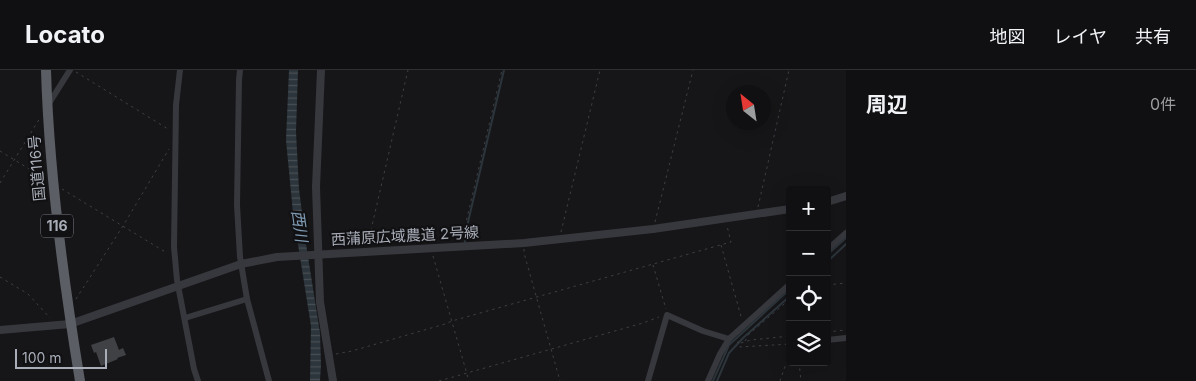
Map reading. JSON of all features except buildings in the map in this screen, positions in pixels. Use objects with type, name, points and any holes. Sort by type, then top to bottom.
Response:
[{"type":"highway","name":"国道116号","points":[[46,70],[56,221],[80,381]]},
{"type":"street","points":[[47,106],[71,70]]},
{"type":"street","points":[[180,70],[176,105],[175,256],[177,280],[194,370],[198,381]]},
{"type":"street","points":[[240,70],[238,90],[237,205],[241,264],[247,300],[269,381]]},
{"type":"street","points":[[322,70],[316,187],[315,255],[320,302],[333,381]]},
{"type":"street","points":[[831,201],[846,196]]},
{"type":"street","name":"西蒲原広域農道 2号線","points":[[0,330],[70,324],[241,264],[284,256],[460,248],[524,243],[653,229],[786,209]]},
{"type":"street","points":[[831,246],[846,233]]},
{"type":"street","points":[[708,381],[729,339],[786,288]]},
{"type":"street","points":[[185,318],[247,300]]},
{"type":"street","points":[[648,381],[666,315],[703,331],[729,339]]},
{"type":"street","points":[[831,340],[846,338]]},
{"type":"path","points":[[71,70],[164,127],[176,132]]},
{"type":"path","points":[[368,243],[408,70]]},
{"type":"path","points":[[460,248],[502,70]]},
{"type":"path","points":[[559,239],[600,70]]},
{"type":"path","points":[[653,229],[692,70]]},
{"type":"path","points":[[756,213],[789,70]]},
{"type":"path","points":[[0,183],[47,106]]},
{"type":"path","points":[[68,305],[74,302],[123,226],[169,149],[175,143]]},
{"type":"path","points":[[0,151],[165,252],[175,256]]},
{"type":"path","points":[[328,356],[352,351],[731,242],[727,226]]},
{"type":"path","points":[[524,243],[524,253],[560,381]]},
{"type":"path","points":[[721,245],[744,325]]},
{"type":"path","points":[[432,248],[470,381]]},
{"type":"path","points":[[439,381],[666,315],[653,264]]},
{"type":"path","points":[[0,277],[28,294],[50,318],[52,326]]},
{"type":"path","points":[[831,285],[846,283]]},
{"type":"path","points":[[745,341],[749,334],[786,302]]},
{"type":"path","points":[[831,332],[846,330]]},
{"type":"path","points":[[740,343],[786,336]]},
{"type":"path","points":[[729,339],[740,343],[740,346],[786,344]]},
{"type":"path","points":[[780,381],[786,364]]},
{"type":"path","points":[[799,366],[801,381]]},
{"type":"water","name":"西川","points":[[289,70],[298,70],[296,132],[299,189],[320,333],[320,381],[310,381],[311,326],[293,213],[286,140]]},
{"type":"waterway","points":[[465,242],[504,70]]},
{"type":"waterway","points":[[831,251],[846,238]]},
{"type":"waterway","points":[[831,258],[846,244]]},
{"type":"waterway","points":[[713,381],[729,345],[786,293]]},
{"type":"waterway","points":[[717,381],[729,353],[786,300]]}]
